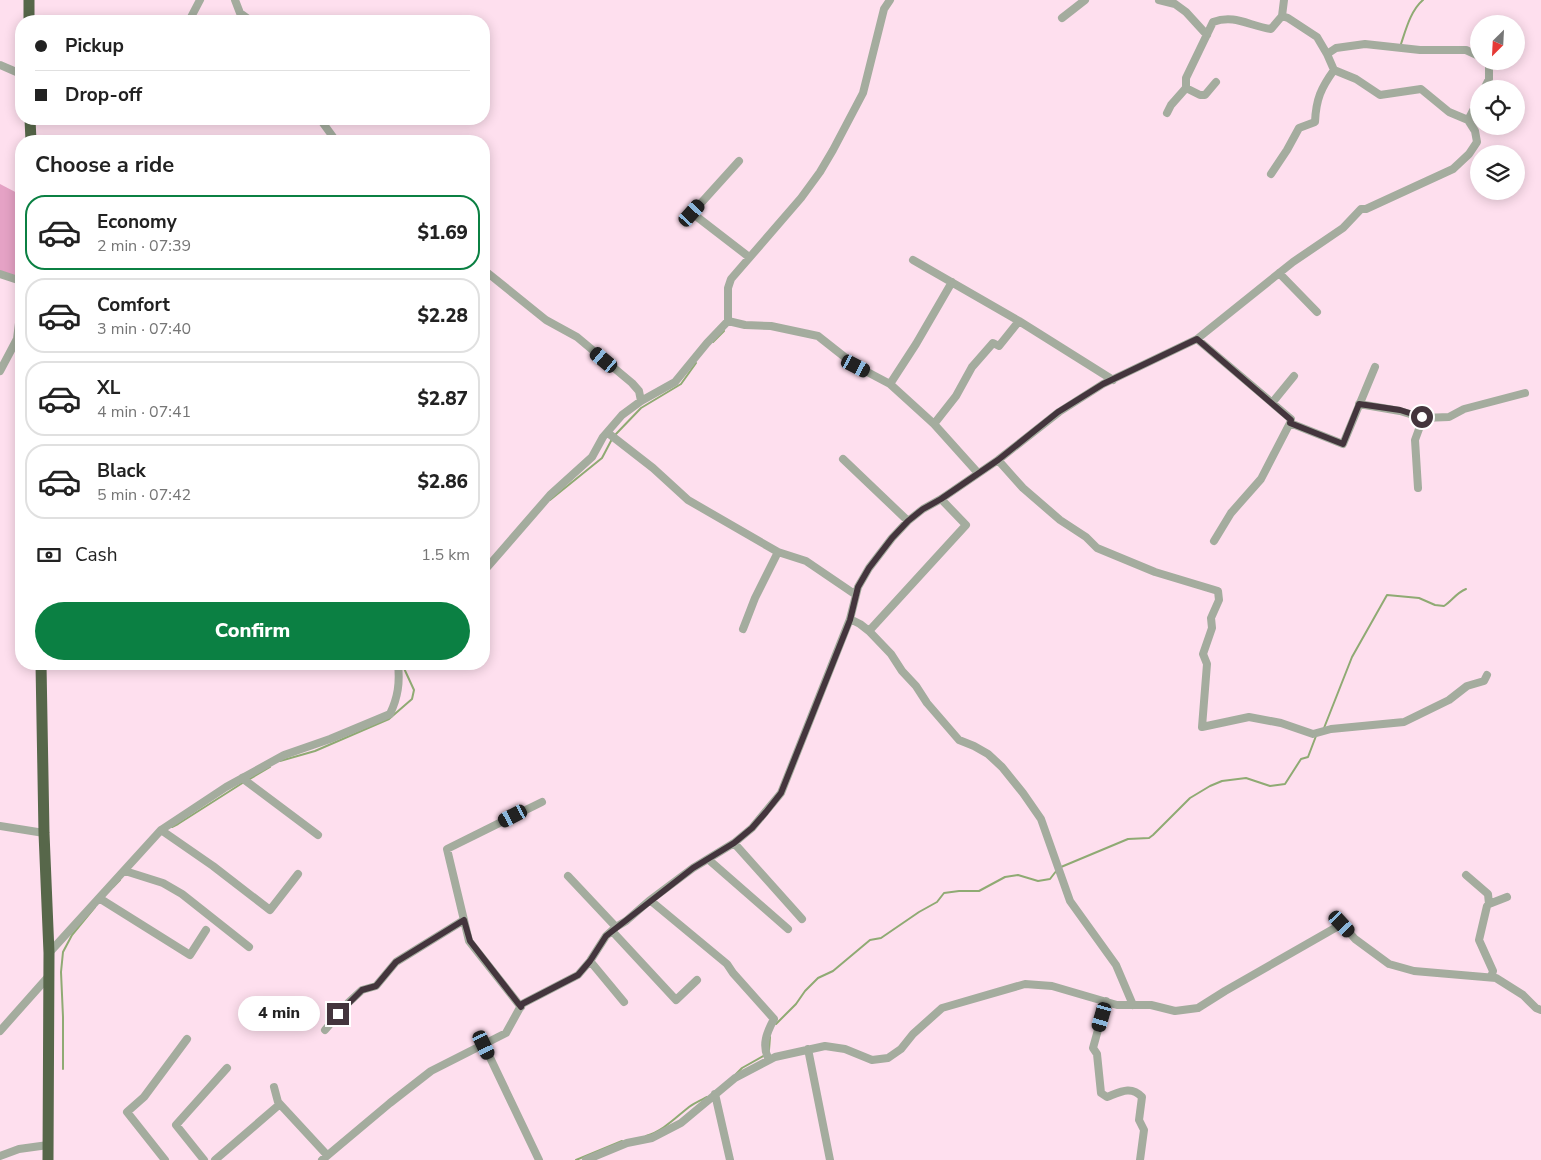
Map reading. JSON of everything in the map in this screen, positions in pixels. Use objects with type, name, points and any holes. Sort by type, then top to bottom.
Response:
[{"type":"highway","points":[[28,0],[29,15]]},
{"type":"highway","points":[[41,670],[44,833],[49,953],[48,1160]]},
{"type":"street","points":[[192,15],[200,0]]},
{"type":"street","points":[[235,0],[240,13],[243,15]]},
{"type":"street","points":[[490,564],[550,495],[592,457],[603,437],[622,415],[641,401],[675,382],[707,343],[728,322],[728,288],[731,279],[801,198],[820,172],[863,93],[884,9],[890,0]]},
{"type":"street","points":[[1062,18],[1086,0]]},
{"type":"street","points":[[1159,0],[1175,4],[1186,12],[1206,35]]},
{"type":"street","points":[[1167,113],[1171,105],[1186,88],[1186,78],[1213,22],[1222,19],[1233,19],[1271,29],[1282,16],[1284,0]]},
{"type":"street","points":[[274,1087],[278,1102],[325,1158],[431,1071],[506,1034],[522,1004],[578,975],[590,961],[606,936],[693,868],[734,843],[752,828],[781,793],[850,620],[856,595],[869,568],[908,521],[923,509],[998,460],[1058,412],[1113,380],[1197,339],[1279,273],[1343,228],[1361,209],[1366,209],[1422,185],[1453,169],[1469,154],[1477,142],[1468,120],[1449,112],[1422,90],[1380,95],[1356,79],[1334,70],[1317,37],[1282,16]]},
{"type":"street","points":[[1327,54],[1336,48],[1365,44],[1420,50],[1466,50],[1470,52]]},
{"type":"street","points":[[0,65],[15,71]]},
{"type":"street","points":[[1271,174],[1299,128],[1315,122],[1316,107],[1322,86],[1334,70]]},
{"type":"street","points":[[1186,88],[1200,95],[1205,95],[1216,82]]},
{"type":"street","points":[[1468,120],[1470,116]]},
{"type":"street","points":[[739,162],[692,213],[749,257]]},
{"type":"street","points":[[913,260],[1019,321],[1113,380]]},
{"type":"street","points":[[1279,273],[1317,312]]},
{"type":"street","points":[[0,274],[15,279]]},
{"type":"street","points":[[490,275],[546,320],[577,337],[632,383],[639,391],[641,401]]},
{"type":"street","points":[[890,384],[952,282]]},
{"type":"street","points":[[934,424],[956,396],[972,367],[993,343],[999,346],[1019,321]]},
{"type":"street","points":[[728,322],[771,326],[818,336],[856,366],[890,384],[934,424],[978,473]]},
{"type":"street","points":[[1197,339],[1291,420],[1261,479],[1231,512],[1214,541]]},
{"type":"street","points":[[0,371],[2,362],[15,342]]},
{"type":"street","points":[[1290,423],[1343,444],[1375,367]]},
{"type":"street","points":[[1272,403],[1294,376]]},
{"type":"street","points":[[1359,404],[1400,410],[1423,418],[1449,417],[1471,407],[1525,394]]},
{"type":"street","points":[[1418,488],[1415,440],[1423,418]]},
{"type":"street","points":[[608,433],[653,468],[688,500],[778,552],[806,562],[856,595]]},
{"type":"street","points":[[844,459],[908,521]]},
{"type":"street","points":[[998,460],[1023,488],[1060,520],[1086,537],[1097,548],[1156,572],[1218,591],[1219,600],[1211,618],[1212,628],[1203,654],[1207,664],[1202,727],[1249,717],[1281,723],[1312,734],[1332,729],[1404,722],[1449,700],[1466,686],[1484,681],[1487,675]]},
{"type":"street","points":[[869,631],[966,525],[941,499]]},
{"type":"street","points":[[743,629],[755,598],[778,552]]},
{"type":"street","points":[[850,620],[860,624],[869,631],[891,654],[927,703],[959,740],[988,754],[1002,767],[1023,793],[1041,819],[1070,901],[1116,965],[1133,1005]]},
{"type":"street","points":[[49,953],[161,830],[242,778],[284,755],[330,739],[390,714],[396,702],[400,683],[399,670]]},
{"type":"street","points":[[242,778],[318,836]]},
{"type":"street","points":[[521,1007],[470,941],[446,849],[542,802]]},
{"type":"street","points":[[0,826],[44,833]]},
{"type":"street","points":[[161,830],[199,856],[270,910],[298,874]]},
{"type":"street","points":[[734,843],[802,919]]},
{"type":"street","points":[[709,860],[788,929]]},
{"type":"street","points":[[125,871],[163,883],[182,894],[249,947]]},
{"type":"street","points":[[1466,875],[1488,894],[1489,904],[1479,940],[1493,971],[1491,977]]},
{"type":"street","points":[[568,876],[676,1000],[697,980]]},
{"type":"street","points":[[1489,904],[1507,897]]},
{"type":"street","points":[[99,898],[190,955],[206,930]]},
{"type":"street","points":[[651,900],[727,964],[774,1019],[766,1033],[765,1053],[768,1060]]},
{"type":"street","points":[[325,1030],[355,996],[362,990],[376,986],[396,962],[464,920]]},
{"type":"street","points":[[586,1160],[627,1144],[652,1138],[681,1123],[735,1078],[768,1060],[825,1046],[845,1049],[872,1060],[888,1058],[901,1049],[913,1034],[942,1008],[1025,984],[1052,986],[1117,1005],[1151,1005],[1176,1011],[1198,1008],[1342,924],[1355,939],[1389,964],[1414,971],[1496,978],[1523,995],[1536,1008],[1541,1010]]},
{"type":"street","points":[[590,961],[624,1002]]},
{"type":"street","points":[[0,1031],[48,977]]},
{"type":"street","points":[[1106,1001],[1093,1048],[1097,1054],[1101,1093],[1107,1097],[1126,1089],[1137,1092],[1142,1097],[1140,1120],[1144,1130],[1140,1160]]},
{"type":"street","points":[[165,1160],[127,1112],[144,1097],[186,1039]]},
{"type":"street","points":[[484,1045],[539,1160]]},
{"type":"street","points":[[808,1049],[830,1160]]},
{"type":"street","points":[[204,1160],[176,1125],[227,1068]]},
{"type":"street","points":[[715,1094],[730,1160]]},
{"type":"street","points":[[215,1160],[280,1104]]},
{"type":"street","points":[[0,1156],[19,1149],[48,1145]]},
{"type":"shaded area","points":[[0,184],[15,192],[15,277],[0,273]]},
{"type":"waterway","points":[[1401,44],[1412,14],[1423,0]]},
{"type":"waterway","points":[[713,342],[724,331]]},
{"type":"waterway","points":[[615,435],[641,408],[681,384],[696,363]]},
{"type":"waterway","points":[[550,500],[602,458],[612,439]]},
{"type":"waterway","points":[[1324,728],[1352,657],[1387,595],[1419,598],[1435,605],[1444,606],[1466,589]]},
{"type":"waterway","points":[[280,761],[315,751],[389,719],[412,699],[414,690],[405,670]]},
{"type":"waterway","points":[[1061,867],[1128,839],[1149,838],[1190,798],[1222,781],[1246,778],[1270,786],[1285,784],[1301,759],[1308,757],[1316,736]]},
{"type":"waterway","points":[[248,780],[270,767]]},
{"type":"waterway","points":[[172,827],[244,782]]},
{"type":"waterway","points":[[776,1024],[818,978],[833,971],[870,940],[881,938],[937,902],[944,893],[979,891],[1005,877],[1018,875],[1038,881],[1050,879],[1057,870]]},
{"type":"waterway","points":[[113,887],[120,880]]},
{"type":"waterway","points":[[63,1069],[61,972],[63,952],[72,935],[95,907]]},
{"type":"waterway","points":[[769,1050],[770,1037]]},
{"type":"waterway","points":[[736,1074],[742,1068],[765,1055]]},
{"type":"waterway","points":[[646,1136],[663,1128],[691,1106],[707,1097]]},
{"type":"waterway","points":[[576,1160],[622,1141]]},
{"type":"route","points":[[338,1014],[362,990],[376,986],[396,962],[464,920],[470,941],[521,1007],[522,1004],[578,975],[590,961],[606,936],[616,927],[626,922],[649,901],[693,868],[734,843],[752,828],[781,793],[850,620],[858,587],[869,568],[892,538],[923,509],[998,460],[1058,412],[1103,384],[1197,339],[1291,420],[1290,423],[1343,444],[1359,404],[1400,410],[1422,417]]}]
